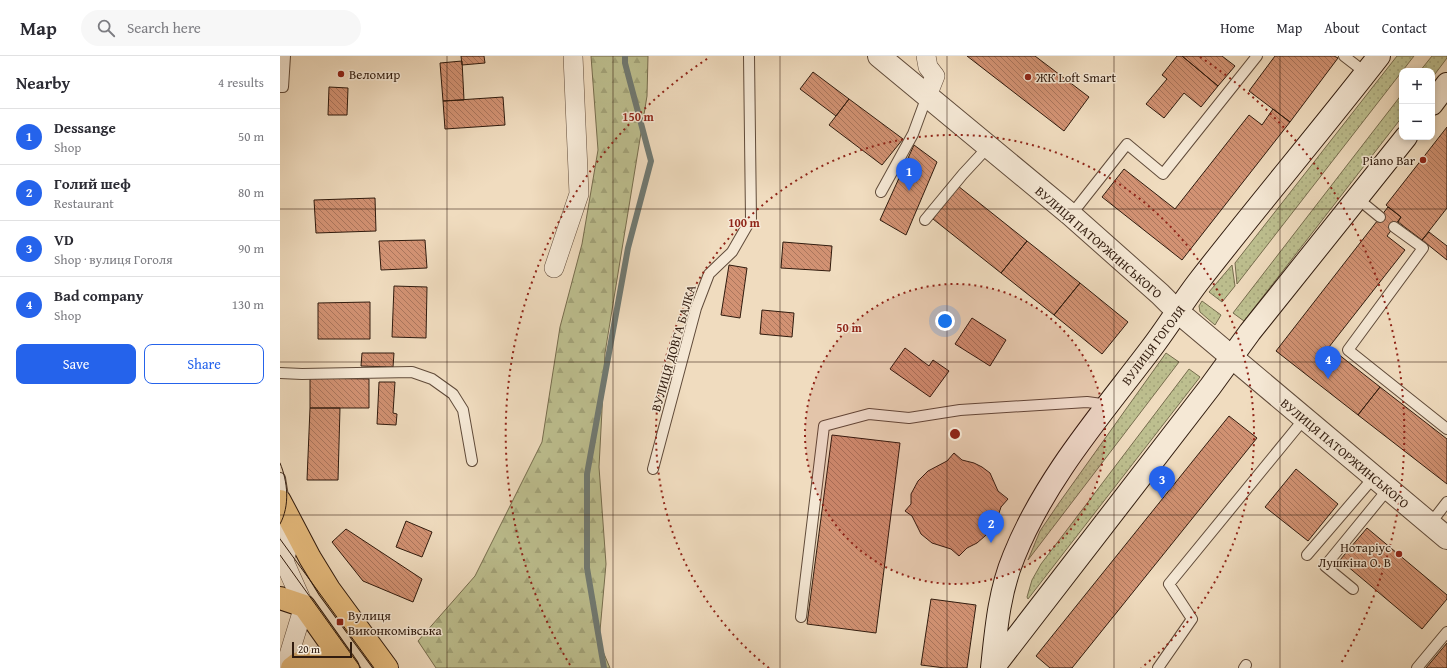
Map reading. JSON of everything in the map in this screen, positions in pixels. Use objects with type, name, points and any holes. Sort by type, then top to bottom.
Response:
[{"type":"main road","name":"ВУЛИЦЯ ПАТОРЖИНСЬКОГО","points":[[879,56],[1071,215],[1160,294],[1178,312],[1304,419],[1442,532]]},
{"type":"main road","name":"ВУЛИЦЯ ГОГОЛЯ","points":[[993,668],[1000,607],[1006,580],[1014,557],[1035,510],[1065,462],[1178,312],[1202,277],[1379,56]]},
{"type":"main road","name":"ВУЛИЦЯ ГОГОЛЯ","points":[[993,668],[1250,332],[1358,199],[1404,140]]},
{"type":"main road","points":[[283,505],[310,558],[329,589],[387,668]]},
{"type":"main road","points":[[304,606],[329,589]]},
{"type":"main road","points":[[280,598],[304,606],[346,665]]},
{"type":"main road","points":[[286,663],[295,665],[308,659],[322,658],[346,665]]},
{"type":"street","points":[[554,268],[579,194],[573,56]]},
{"type":"street","points":[[926,56],[928,67],[935,76],[927,96]]},
{"type":"street","points":[[283,505],[290,540],[282,563],[304,606],[286,663]]},
{"type":"lane","points":[[280,87],[283,87],[285,56]]},
{"type":"lane","name":"ВУЛИЦЯ ДОВГА БАЛКА","points":[[653,469],[696,308],[709,274],[732,252],[751,218],[749,56]]},
{"type":"lane","points":[[1071,215],[1127,144],[1163,174],[1257,56]]},
{"type":"lane","points":[[1344,56],[1366,73]]},
{"type":"lane","points":[[881,192],[913,134],[927,96]]},
{"type":"lane","points":[[925,220],[963,174],[988,147]]},
{"type":"lane","points":[[1358,199],[1380,216]]},
{"type":"lane","points":[[1394,227],[1423,248],[1348,350],[1447,429]]},
{"type":"lane","points":[[280,373],[412,372],[432,379],[453,394],[463,410],[472,461]]},
{"type":"lane","points":[[801,617],[824,426],[869,414],[909,418],[960,410],[1087,402],[1109,404]]},
{"type":"lane","points":[[1158,668],[1192,620],[1169,584],[1304,419]]},
{"type":"lane","points":[[280,478],[283,505]]},
{"type":"lane","points":[[1307,555],[1381,483]]},
{"type":"lane","points":[[1352,589],[1325,566],[1381,483]]},
{"type":"lane","points":[[1442,532],[1447,502]]},
{"type":"lane","points":[[1417,668],[1447,632]]},
{"type":"green space","points":[[591,56],[648,56],[647,96],[605,353],[599,467],[606,564],[599,642],[610,668],[436,668],[418,641],[475,576],[542,442],[560,327],[582,244],[598,150]]},
{"type":"green space","points":[[1397,56],[1414,56],[1405,68],[1399,68],[1399,75],[1237,284],[1235,263]]},
{"type":"green space","points":[[1432,56],[1447,56],[1435,74],[1435,68],[1422,68]]},
{"type":"green space","points":[[1399,98],[1399,121],[1244,321],[1233,313]]},
{"type":"green space","points":[[1232,265],[1235,286],[1222,302],[1209,292]]},
{"type":"green space","points":[[1202,301],[1221,315],[1215,325],[1200,312],[1199,306]]},
{"type":"green space","points":[[1166,353],[1179,362],[1028,560],[1040,531]]},
{"type":"green space","points":[[1189,369],[1200,377],[1028,599],[1027,597],[1032,580],[1041,564]]},
{"type":"building","points":[[461,56],[484,56],[485,63],[462,65]]},
{"type":"building","name":"ЖК Loft Smart","points":[[967,56],[1035,56],[1089,97],[1064,131]]},
{"type":"building","points":[[1177,56],[1182,56],[1218,86],[1201,107],[1184,93],[1164,118],[1146,104],[1167,79],[1162,75]]},
{"type":"building","points":[[1182,56],[1222,56],[1235,66],[1218,86]]},
{"type":"building","points":[[1275,56],[1334,56],[1338,58],[1290,122],[1249,91]]},
{"type":"building","points":[[462,61],[464,100],[443,101],[440,63]]},
{"type":"building","points":[[813,72],[849,99],[836,116],[800,89]]},
{"type":"building","points":[[329,87],[348,88],[347,115],[328,115]]},
{"type":"building","points":[[503,97],[505,125],[445,129],[443,101]]},
{"type":"building","points":[[849,99],[903,139],[882,165],[829,125]]},
{"type":"building","points":[[1273,109],[1290,122],[1182,260],[1102,197],[1124,169],[1175,209],[1249,115],[1262,125]]},
{"type":"building","points":[[1447,127],[1447,208],[1422,240],[1398,222],[1401,217],[1386,205]]},
{"type":"building","points":[[914,145],[937,162],[906,235],[880,220]]},
{"type":"building","points":[[958,186],[1027,241],[1001,273],[933,219]]},
{"type":"building","points":[[375,198],[376,231],[316,233],[314,200]]},
{"type":"building","points":[[1388,207],[1401,217],[1387,236],[1405,250],[1329,347],[1380,387],[1358,415],[1276,351]]},
{"type":"building","points":[[1429,232],[1447,246],[1447,260],[1422,240]]},
{"type":"building","points":[[425,240],[427,268],[381,270],[379,241]]},
{"type":"building","points":[[1027,241],[1080,283],[1054,315],[1001,273]]},
{"type":"building","points":[[783,242],[832,246],[830,271],[781,268]]},
{"type":"building","points":[[729,265],[747,268],[740,318],[721,315]]},
{"type":"building","points":[[1080,283],[1128,322],[1102,354],[1054,315]]},
{"type":"building","points":[[394,286],[427,287],[426,338],[392,337]]},
{"type":"building","points":[[370,302],[370,339],[318,339],[318,303]]},
{"type":"building","points":[[762,310],[794,313],[792,337],[760,334]]},
{"type":"building","points":[[972,318],[1006,340],[990,366],[955,344]]},
{"type":"building","points":[[905,348],[929,366],[933,360],[949,371],[930,397],[890,369]]},
{"type":"building","points":[[362,353],[394,353],[393,367],[361,366]]},
{"type":"building","points":[[310,378],[369,379],[369,408],[310,408]]},
{"type":"building","points":[[379,382],[395,382],[393,413],[397,414],[396,425],[377,424]]},
{"type":"building","points":[[1380,387],[1447,439],[1447,484],[1358,415]]},
{"type":"building","points":[[310,408],[340,408],[338,480],[307,480]]},
{"type":"building","points":[[1229,416],[1257,438],[1072,668],[1050,668],[1036,656]]},
{"type":"building","points":[[832,435],[900,443],[876,633],[807,624]]},
{"type":"building","points":[[954,453],[962,460],[974,463],[990,473],[998,491],[1008,499],[1001,507],[995,525],[977,543],[967,548],[959,556],[951,549],[932,543],[921,534],[912,516],[905,511],[911,504],[911,494],[918,481],[928,471],[947,461]]},
{"type":"building","points":[[1296,469],[1338,504],[1308,541],[1265,507]]},
{"type":"building","points":[[406,521],[432,532],[422,557],[396,547]]},
{"type":"building","points":[[1367,528],[1447,595],[1447,599],[1422,629],[1340,560]]},
{"type":"building","points":[[346,529],[422,579],[413,602],[363,581],[332,542]]},
{"type":"building","points":[[931,599],[976,605],[967,668],[945,668],[921,665]]},
{"type":"building","points":[[1447,643],[1447,668],[1426,668]]},
{"type":"waterway","points":[[604,668],[587,568],[587,474],[628,248],[651,161],[625,63],[625,56]]},
{"type":"tram line","points":[[280,463],[285,478],[287,494],[287,502],[280,524]]},
{"type":"tram line","points":[[280,539],[374,668]]},
{"type":"tram line","points":[[280,555],[361,668]]},
{"type":"place","name":"Веломир","points":[[341,74]]},
{"type":"place","name":"ЖК Loft Smart","points":[[1028,77]]},
{"type":"place","name":"Piano Bar","points":[[1423,160]]},
{"type":"place","name":"Dessange","points":[[909,191]]},
{"type":"place","name":"Bad company","points":[[1328,379]]},
{"type":"place","name":"VD","points":[[1162,499]]},
{"type":"place","name":"Голий шеф","points":[[991,543]]},
{"type":"place","name":"Нотаріус Лушкіна О. В","points":[[1399,554]]},
{"type":"place","name":"Вулиця Виконкомівська","points":[[340,622]]}]
